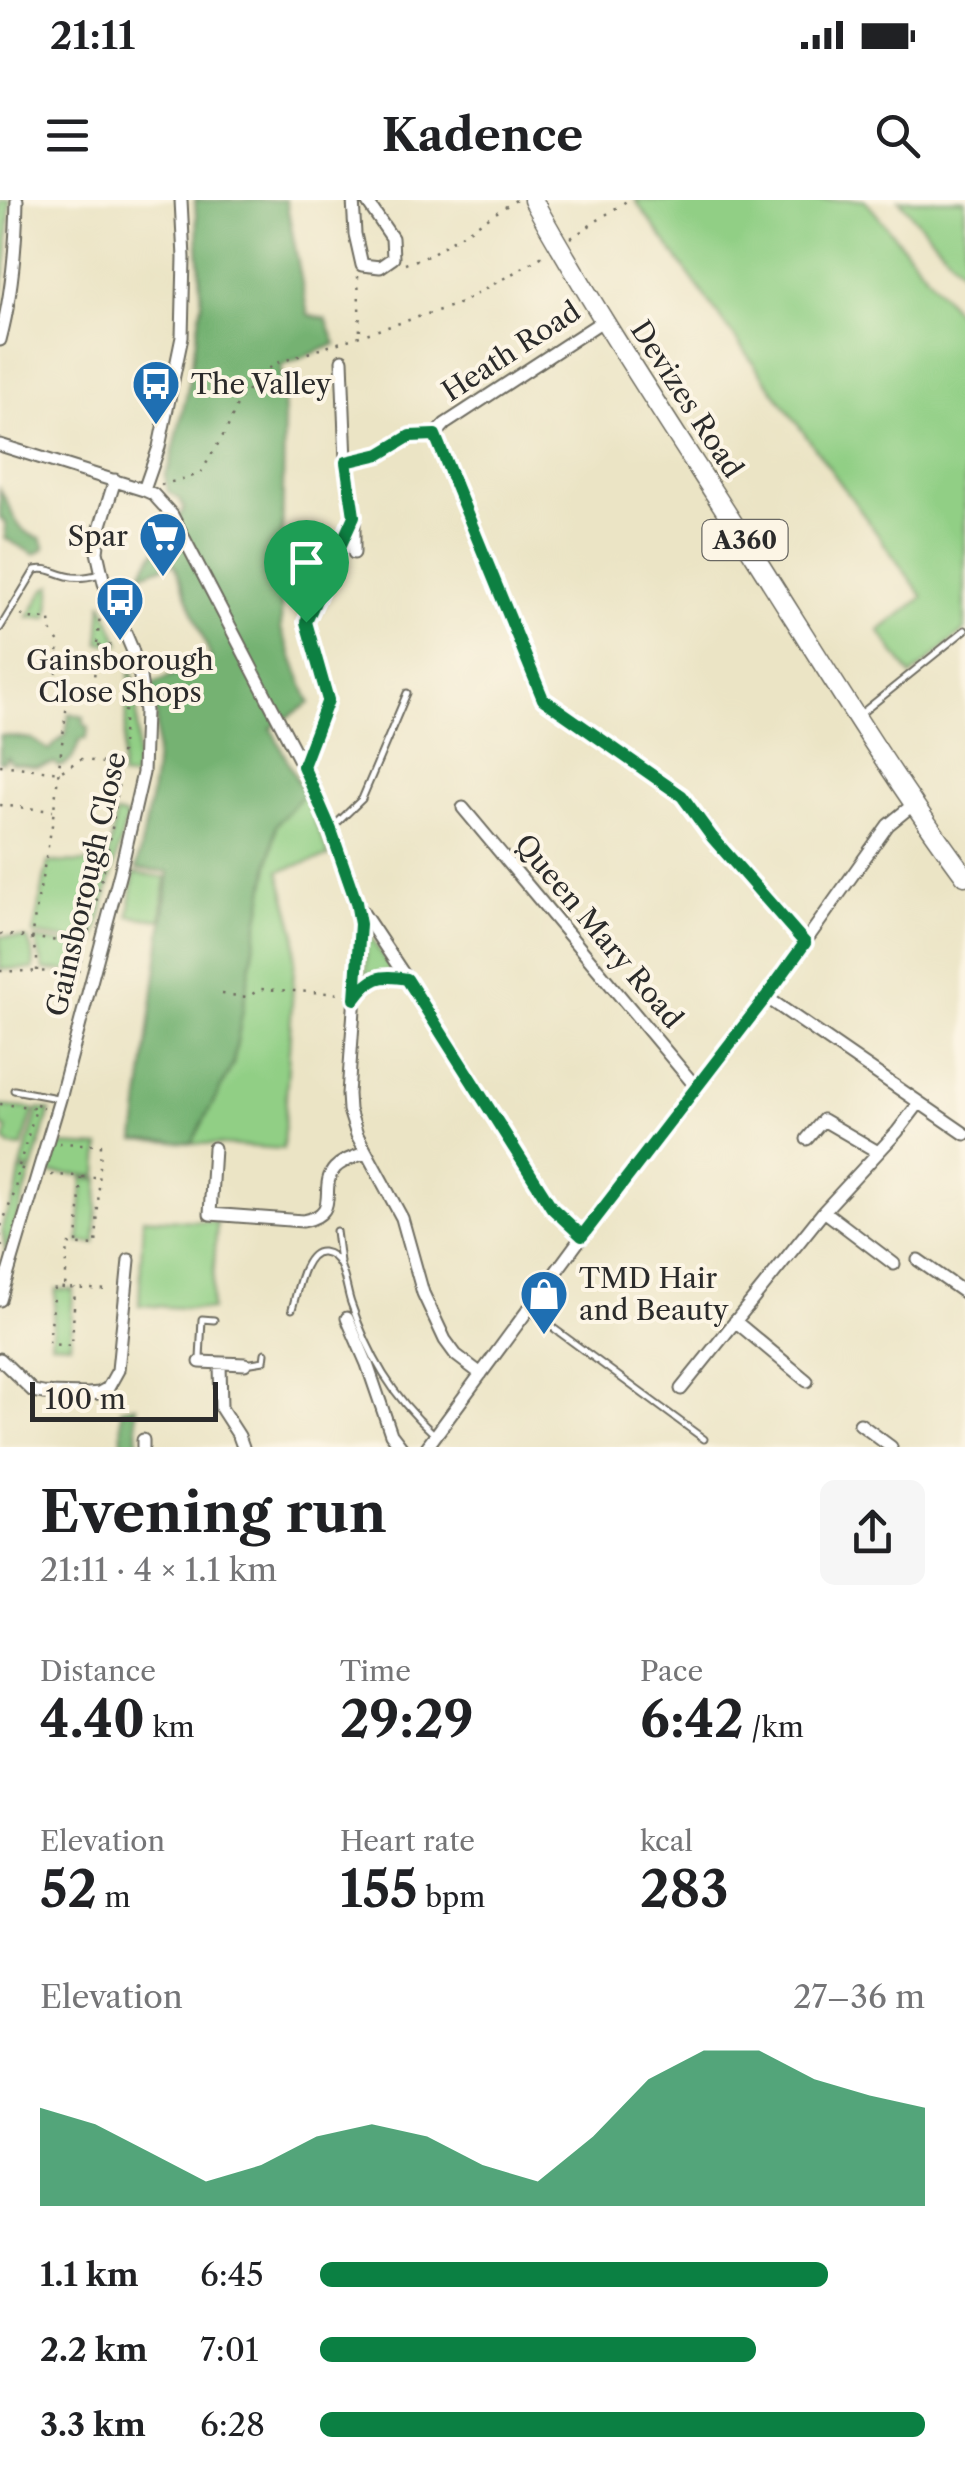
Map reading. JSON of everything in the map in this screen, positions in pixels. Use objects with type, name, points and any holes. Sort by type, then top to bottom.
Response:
[{"type":"main road","name":"Devizes Road","points":[[533,200],[604,320],[914,804],[965,876]]},
{"type":"street","points":[[0,340],[12,277],[17,200]]},
{"type":"street","points":[[144,490],[159,447],[182,337],[182,200]]},
{"type":"street","points":[[353,200],[354,234],[362,265],[380,266],[393,258],[392,238],[366,200]]},
{"type":"street","name":"Heath Road","points":[[604,320],[445,424],[435,435],[543,699],[682,796],[712,837],[805,943]]},
{"type":"street","points":[[342,360],[354,553]]},
{"type":"street","points":[[346,462],[380,454],[410,436],[435,435]]},
{"type":"street","points":[[0,445],[115,480],[160,500],[172,515],[303,766],[331,830],[360,924],[349,1110],[357,1135],[402,1218],[422,1293],[445,1340],[456,1355],[481,1374]]},
{"type":"street","name":"Gainsborough Close","points":[[0,1300],[58,1105],[143,774],[145,731],[140,677],[100,574],[97,552],[115,480]]},
{"type":"street","points":[[434,1442],[582,1236],[766,997],[888,825],[914,804]]},
{"type":"street","name":"Queen Mary Road","points":[[463,808],[696,1086]]},
{"type":"street","points":[[356,902],[552,1208],[582,1236]]},
{"type":"street","points":[[355,997],[373,979],[407,979]]},
{"type":"street","points":[[766,997],[965,1134]]},
{"type":"street","points":[[681,1389],[698,1378],[735,1321],[919,1103]]},
{"type":"street","points":[[807,1139],[824,1120],[878,1152]]},
{"type":"street","points":[[214,1148],[210,1214],[303,1221],[324,1211],[334,1169],[366,1152]]},
{"type":"street","points":[[824,1211],[894,1264]]},
{"type":"street","points":[[0,1359],[5,1374],[33,1391],[88,1394],[108,1388],[118,1370],[129,1260]]},
{"type":"street","points":[[927,1261],[965,1293]]},
{"type":"street","points":[[347,1318],[391,1434],[401,1447]]},
{"type":"street","points":[[735,1321],[806,1380]]},
{"type":"street","points":[[344,1350],[356,1343]]},
{"type":"street","points":[[200,1362],[245,1364]]},
{"type":"street","points":[[220,1363],[221,1408],[243,1447]]},
{"type":"street","points":[[860,1424],[891,1447]]},
{"type":"lane","points":[[0,628],[34,570],[45,568],[86,578],[100,574]]},
{"type":"lane","points":[[858,716],[965,630]]},
{"type":"lane","points":[[331,830],[362,799],[407,693]]},
{"type":"lane","points":[[14,1090],[41,1094],[58,1105]]},
{"type":"lane","points":[[336,1232],[350,1300],[366,1344],[380,1372],[434,1442]]},
{"type":"lane","points":[[292,1309],[307,1260],[323,1252],[340,1262]]},
{"type":"lane","points":[[529,1309],[704,1438]]},
{"type":"lane","points":[[200,1362],[202,1320],[214,1320]]},
{"type":"lane","points":[[245,1364],[264,1361],[264,1353]]},
{"type":"path","points":[[393,258],[396,267],[428,256],[516,200]]},
{"type":"path","points":[[559,247],[628,200]]},
{"type":"path","points":[[360,336],[357,278],[362,265]]},
{"type":"path","points":[[303,766],[328,700],[306,622],[354,516]]},
{"type":"path","points":[[10,610],[26,618],[50,620],[59,643],[55,686],[93,689],[101,600],[110,596]]},
{"type":"path","points":[[96,644],[120,646]]},
{"type":"path","points":[[0,971],[78,972],[116,813],[129,668]]},
{"type":"path","points":[[37,971],[31,937],[60,772],[69,687]]},
{"type":"path","points":[[0,766],[60,772],[81,759],[120,766]]},
{"type":"path","points":[[0,805],[54,811]]},
{"type":"path","points":[[0,934],[86,944]]},
{"type":"path","points":[[222,994],[248,997],[260,989],[355,997]]},
{"type":"path","points":[[19,1168],[41,1094]]},
{"type":"path","points":[[0,1104],[58,1105]]},
{"type":"path","points":[[47,1142],[101,1146],[96,1246],[68,1244],[65,1288]]},
{"type":"path","points":[[81,1176],[100,1177]]},
{"type":"path","points":[[75,1288],[72,1346],[49,1344],[55,1287],[127,1290]]},
{"type":"green space","points":[[0,200],[10,200],[0,302]]},
{"type":"green space","points":[[195,200],[286,200],[308,315],[326,319],[336,344],[281,366],[281,629],[310,703],[271,728],[304,794],[276,825],[233,1064],[192,1143],[135,1140],[169,872],[136,869],[156,754],[152,684],[211,658],[174,563],[139,575],[184,509],[180,499],[168,492],[165,476],[187,392],[202,303]]},
{"type":"green space","points":[[635,200],[865,200],[965,322],[965,630],[911,676],[879,631],[923,597]]},
{"type":"green space","points":[[899,200],[965,200],[965,275]]},
{"type":"green space","points":[[0,489],[20,526],[41,538],[45,548],[35,555],[5,538]]},
{"type":"green space","points":[[52,585],[48,618],[28,617],[45,589]]},
{"type":"green space","points":[[102,602],[120,644],[99,643]]},
{"type":"green space","points":[[132,671],[138,724],[134,778],[121,777]]},
{"type":"green space","points":[[69,713],[84,717],[89,728],[86,739],[80,740],[68,763],[37,767],[11,763],[7,757],[0,762],[0,735],[32,739],[49,750],[66,734]]},
{"type":"green space","points":[[304,794],[329,856],[279,871],[296,935],[283,1149],[192,1143],[233,1064],[276,825]]},
{"type":"green space","points":[[116,814],[127,816],[94,943],[88,942],[107,864]]},
{"type":"green space","points":[[48,862],[103,863],[85,942],[33,934]]},
{"type":"green space","points":[[134,873],[166,877],[161,920],[129,916]]},
{"type":"green space","points":[[369,934],[392,971],[366,975]]},
{"type":"green space","points":[[0,936],[28,939],[33,969],[0,969]]},
{"type":"green space","points":[[35,939],[82,946],[76,971],[44,970]]},
{"type":"green space","points":[[0,1106],[34,1109],[22,1147],[5,1142],[7,1128],[0,1125]]},
{"type":"green space","points":[[38,1109],[50,1111],[32,1170],[21,1167]]},
{"type":"green space","points":[[58,1145],[100,1147],[98,1176],[49,1173]]},
{"type":"green space","points":[[20,1170],[31,1173],[6,1255],[2,1229],[16,1195]]},
{"type":"green space","points":[[83,1178],[99,1179],[95,1243],[79,1242]]},
{"type":"green space","points":[[143,1218],[217,1222],[211,1310],[139,1305]]},
{"type":"green space","points":[[56,1289],[73,1290],[70,1344],[51,1343]]},
{"type":"green space","points":[[136,1406],[138,1447],[122,1447],[121,1409]]},
{"type":"place","name":"The Valley","points":[[156,426]]},
{"type":"place","name":"Spar","points":[[163,578]]},
{"type":"place","name":"Gainsborough Close Shops","points":[[120,642]]},
{"type":"place","name":"TMD Hair and Beauty","points":[[544,1336]]},
{"type":"route","points":[[435,435],[543,699],[682,796],[712,837],[805,943],[582,1236],[552,1208],[407,979],[373,979],[355,999],[360,924],[356,902],[303,766],[328,700],[306,622],[354,516],[346,462],[380,454],[410,436],[435,435]]}]
